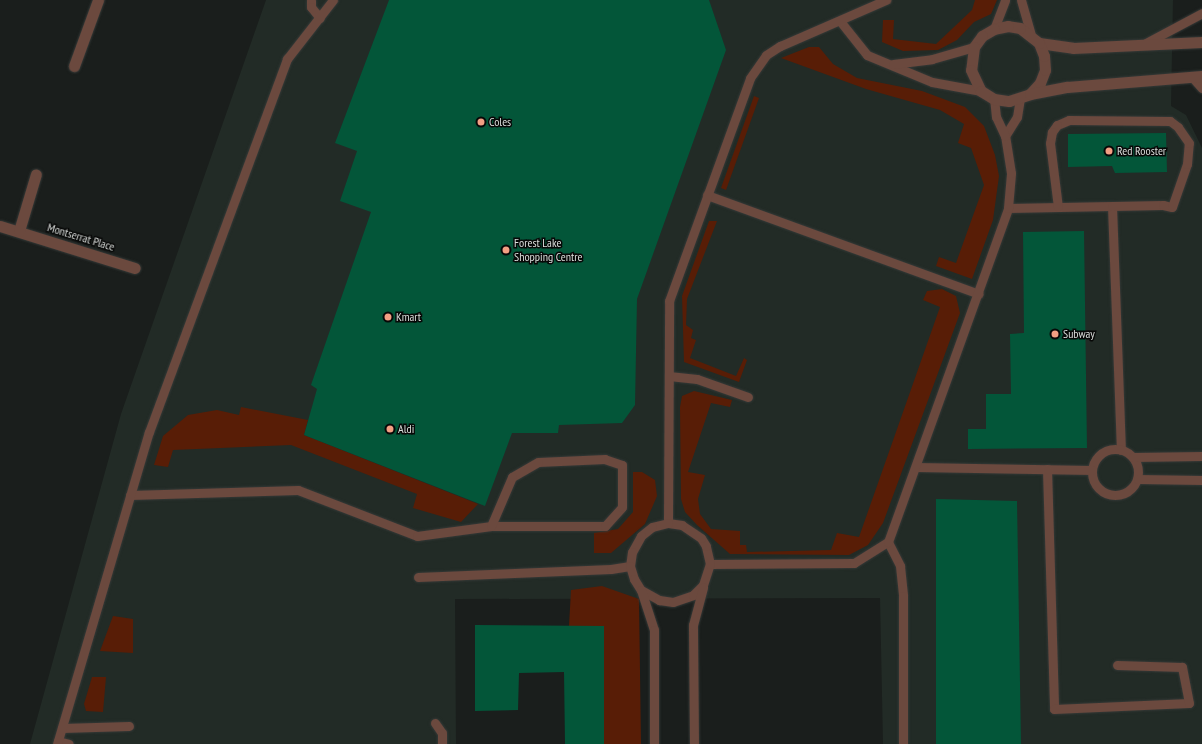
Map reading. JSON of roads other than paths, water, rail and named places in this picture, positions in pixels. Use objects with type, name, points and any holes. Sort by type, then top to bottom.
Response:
[{"type":"street","points":[[74,66],[98,0]]},
{"type":"street","points":[[1030,94],[1040,83],[1045,70],[1044,56],[1039,43],[1031,34],[1020,28],[1008,26],[994,29],[982,36],[974,47],[970,70],[981,91],[994,98],[1009,101],[1020,99],[1030,94],[1067,87],[1197,76]]},
{"type":"street","points":[[1039,43],[1072,48],[1202,42]]},
{"type":"street","points":[[19,232],[36,174]]},
{"type":"street","name":"Montserrat Place","points":[[0,226],[135,268]]},
{"type":"lane","points":[[311,0],[311,7],[320,18]]},
{"type":"lane","points":[[68,744],[57,742],[149,432],[287,59],[333,0]]},
{"type":"lane","points":[[668,523],[669,301],[750,78],[766,55],[780,46],[886,0]]},
{"type":"lane","points":[[994,29],[1005,0]]},
{"type":"lane","points":[[1021,0],[1031,34]]},
{"type":"lane","points":[[1142,45],[1202,13]]},
{"type":"lane","points":[[840,20],[867,55],[932,82],[981,91]]},
{"type":"lane","points":[[891,65],[932,59],[974,47]]},
{"type":"lane","points":[[1197,76],[1202,88]]},
{"type":"lane","points":[[710,564],[854,563],[888,542],[979,294],[1008,208],[1010,173],[1005,136],[996,117],[994,98]]},
{"type":"lane","points":[[1005,136],[1017,118],[1020,99]]},
{"type":"lane","points":[[1008,208],[1112,206],[1172,207],[1187,164],[1189,143],[1178,127],[1170,121],[1069,120],[1057,125],[1052,132],[1050,143],[1058,207]]},
{"type":"lane","points":[[707,196],[979,294]]},
{"type":"lane","points":[[1112,206],[1121,450]]},
{"type":"lane","points":[[669,376],[697,379],[748,398]]},
{"type":"lane","points":[[1133,457],[1139,471],[1138,479],[1134,486],[1122,494],[1108,494],[1096,484],[1092,470],[1099,456],[1106,451],[1121,450],[1133,457],[1202,456]]},
{"type":"lane","points":[[130,495],[298,490],[416,536],[491,526],[605,526],[622,507],[622,465],[605,459],[538,462],[512,477],[491,526]]},
{"type":"lane","points":[[916,467],[1092,470]]},
{"type":"lane","points":[[1047,469],[1054,708],[1189,703],[1182,667],[1117,666]]},
{"type":"lane","points":[[1138,479],[1202,480]]},
{"type":"lane","points":[[654,744],[654,630],[641,590],[634,579],[630,566],[632,552],[641,536],[652,527],[668,523],[682,525],[702,538],[706,546],[710,564],[693,625],[694,744]]},
{"type":"lane","points":[[888,542],[900,566],[903,596],[903,744]]},
{"type":"lane","points":[[418,577],[611,569],[630,566]]},
{"type":"lane","points":[[641,590],[659,600],[673,602],[693,595],[703,585]]},
{"type":"lane","points":[[435,723],[442,733],[442,744]]},
{"type":"lane","points":[[62,728],[129,726]]},
{"type":"place","name":"Coles","points":[[481,122]]},
{"type":"place","name":"Red Rooster","points":[[1109,151]]},
{"type":"place","name":"Forest Lake Shopping Centre","points":[[506,250]]},
{"type":"place","name":"Kmart","points":[[388,317]]},
{"type":"place","name":"Subway","points":[[1055,334]]},
{"type":"place","name":"Aldi","points":[[390,429]]}]
